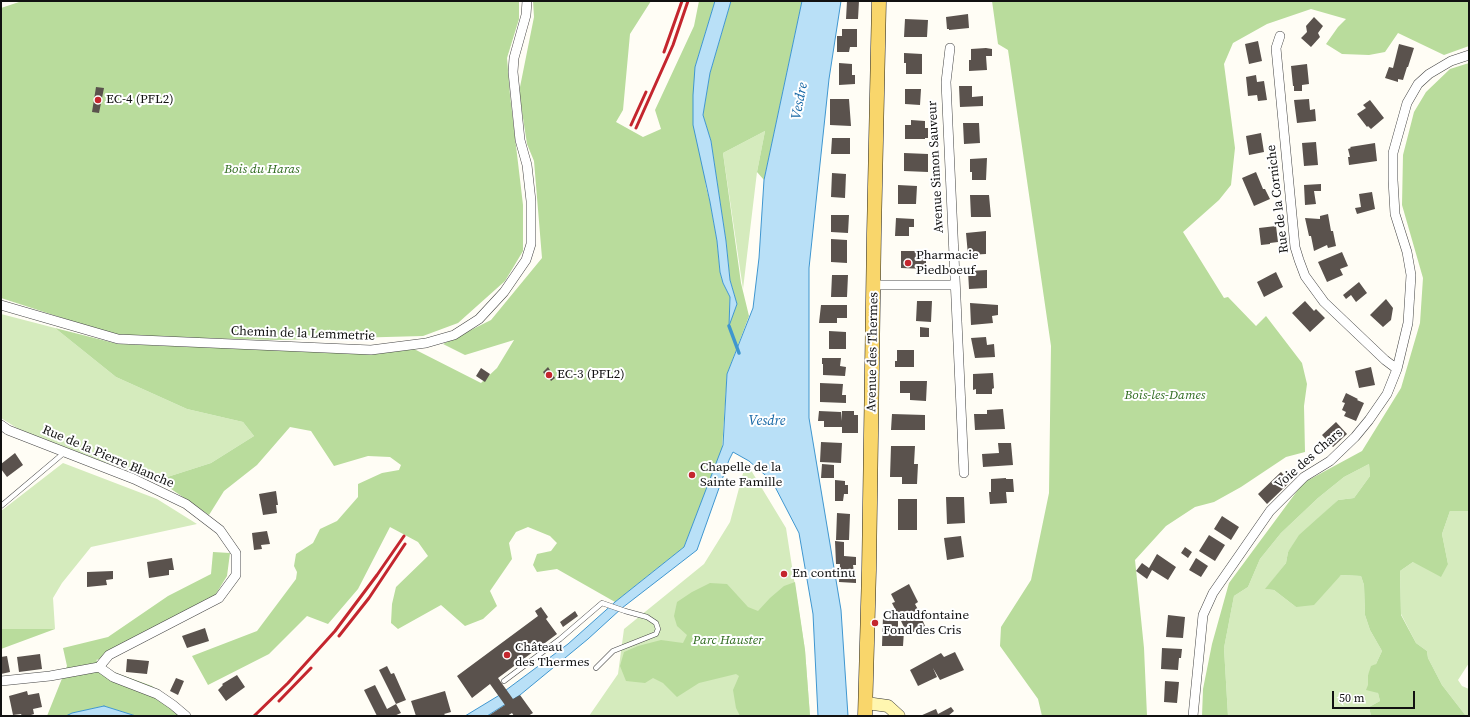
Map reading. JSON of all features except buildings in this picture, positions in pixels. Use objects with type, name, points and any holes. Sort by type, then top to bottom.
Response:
[{"type":"main road","name":"Avenue des Thermes","points":[[865,709],[879,1]]},
{"type":"street","name":"Chemin de la Lemmetrie","points":[[1,305],[118,339],[372,350],[426,343],[454,335],[479,319],[504,292],[526,260],[531,244],[531,201],[528,172],[520,140],[513,72],[514,58],[526,15],[527,1]]},
{"type":"street","name":"Rue de la Corniche","points":[[1280,36],[1276,48],[1295,247],[1299,260],[1305,276],[1324,302],[1385,360],[1397,369]]},
{"type":"street","name":"Avenue Simon Sauveur","points":[[950,48],[946,82],[964,473]]},
{"type":"street","name":"Voie des Chars","points":[[1192,716],[1203,615],[1213,593],[1270,511],[1304,476],[1330,461],[1355,437],[1370,420],[1387,394],[1397,369],[1408,323],[1410,275],[1407,252],[1395,214],[1393,153],[1407,103],[1418,84],[1429,74],[1451,61],[1469,55]]},
{"type":"street","points":[[874,285],[955,285]]},
{"type":"street","name":"Rue de la Pierre Blanche","points":[[1,425],[8,430],[134,479],[186,504],[220,530],[236,553],[236,575],[219,598],[109,655],[99,667]]},
{"type":"street","points":[[1,681],[50,676],[99,667],[113,677],[157,694],[186,716]]},
{"type":"street","points":[[865,709],[888,706],[899,716]]},
{"type":"lane","points":[[1,506],[65,452]]},
{"type":"lane","points":[[504,682],[560,639],[602,603],[647,617],[656,623],[658,629],[656,634],[613,651],[596,668]]},
{"type":"green space","name":"Bois du Haras","points":[[22,1],[519,1],[519,19],[507,58],[523,205],[523,251],[505,281],[458,323],[423,336],[276,340],[118,336],[1,298],[1,8]]},
{"type":"green space","points":[[533,1],[651,1],[630,34],[623,110],[616,122],[643,137],[661,129],[655,110],[694,26],[699,1],[715,1],[695,67],[706,187],[717,241],[720,272],[723,283],[730,297],[729,325],[737,304],[730,280],[726,241],[711,141],[703,115],[710,73],[731,1],[802,1],[764,180],[757,172],[765,131],[723,153],[741,283],[749,316],[727,374],[722,449],[684,547],[615,602],[557,569],[537,572],[533,565],[537,554],[551,551],[557,543],[550,536],[528,527],[516,532],[509,543],[512,559],[490,591],[497,606],[483,619],[465,626],[441,605],[398,629],[391,623],[392,604],[396,587],[428,556],[418,542],[390,527],[358,589],[328,624],[307,616],[269,654],[208,685],[192,656],[257,631],[296,579],[297,572],[294,566],[296,554],[313,543],[320,529],[337,521],[358,497],[358,484],[382,473],[399,470],[401,465],[390,457],[368,456],[334,466],[311,431],[290,427],[257,465],[224,491],[209,515],[158,480],[211,463],[254,436],[243,422],[187,409],[116,377],[55,328],[118,344],[366,353],[414,349],[481,383],[497,368],[514,340],[465,355],[443,344],[491,320],[542,258],[534,161],[527,144],[519,92],[534,17]]},
{"type":"green space","name":"Bois-les-Dames","points":[[992,1],[1469,1],[1469,46],[1444,55],[1398,33],[1385,52],[1369,55],[1342,54],[1326,44],[1338,27],[1346,19],[1311,9],[1267,24],[1233,43],[1224,64],[1235,148],[1231,185],[1219,200],[1183,232],[1224,298],[1228,297],[1256,326],[1266,316],[1302,363],[1307,384],[1304,406],[1305,452],[1286,457],[1241,487],[1214,502],[1195,507],[1166,526],[1135,560],[1144,648],[1147,716],[1042,716],[1038,699],[1000,646],[1001,627],[1031,580],[1049,493],[1051,346],[1008,50],[998,44]]},
{"type":"green space","points":[[1469,63],[1469,512],[1450,511],[1442,534],[1448,564],[1441,577],[1413,562],[1400,571],[1401,615],[1416,643],[1427,651],[1428,658],[1442,685],[1466,716],[1371,716],[1369,707],[1380,701],[1378,693],[1366,690],[1368,685],[1368,675],[1371,666],[1376,664],[1382,651],[1370,630],[1365,615],[1364,585],[1361,576],[1341,575],[1314,605],[1296,607],[1274,590],[1265,589],[1286,563],[1288,552],[1299,535],[1338,500],[1354,498],[1370,476],[1369,464],[1344,477],[1318,498],[1281,533],[1260,559],[1248,587],[1234,596],[1224,648],[1228,716],[1202,716],[1203,689],[1212,644],[1229,583],[1303,483],[1362,451],[1401,388],[1420,323],[1423,278],[1402,205],[1403,155],[1414,112],[1426,92],[1450,69]]},
{"type":"green space","points":[[765,131],[757,172],[743,289],[723,153]]},
{"type":"green space","points":[[1,314],[55,328],[116,377],[187,409],[243,422],[254,436],[211,463],[158,480],[101,461],[20,430],[1,418]]},
{"type":"green space","name":"Parc Hauster","points":[[746,462],[786,528],[805,650],[810,716],[589,716],[618,674],[624,629],[704,564],[730,522]]},
{"type":"green space","points":[[63,463],[157,499],[197,524],[91,547],[62,583],[53,598],[55,629],[1,629],[1,511]]},
{"type":"green space","points":[[1369,464],[1370,476],[1354,498],[1338,500],[1322,515],[1288,552],[1286,563],[1266,589],[1274,590],[1296,607],[1341,575],[1361,576],[1364,585],[1365,615],[1370,630],[1382,651],[1376,664],[1368,675],[1368,685],[1378,693],[1380,701],[1369,707],[1371,716],[1228,716],[1224,648],[1234,596],[1248,587],[1260,559],[1281,533],[1318,498],[1344,477]]},
{"type":"green space","points":[[1450,511],[1469,512],[1469,663],[1458,680],[1462,686],[1469,689],[1469,716],[1466,716],[1442,685],[1428,658],[1427,651],[1416,643],[1401,614],[1400,571],[1413,562],[1448,564],[1442,534]]},
{"type":"green space","points":[[213,552],[230,553],[227,576],[214,597],[114,656],[96,660],[108,670],[152,686],[188,716],[136,716],[104,706],[66,716],[47,716],[67,666],[63,648],[108,637],[168,596],[211,574]]},
{"type":"green space","points":[[795,582],[805,650],[810,716],[740,716],[736,708],[733,690],[739,676],[736,674],[699,683],[677,697],[663,683],[653,678],[645,683],[626,681],[620,666],[624,652],[638,646],[661,640],[683,643],[687,635],[677,626],[674,616],[677,602],[692,592],[710,583],[727,584],[748,607],[758,611],[784,586]]},
{"type":"green space","points":[[1,629],[55,629],[1,649]]},
{"type":"water","points":[[715,1],[731,1],[710,73],[703,115],[711,141],[726,241],[730,280],[737,304],[729,326],[730,297],[723,283],[720,272],[717,241],[710,202],[693,125],[695,67]]},
{"type":"water","name":"Vesdre","points":[[802,1],[841,1],[829,79],[809,268],[809,418],[841,610],[848,716],[818,716],[813,614],[799,533],[772,481],[749,461],[733,452],[697,550],[622,608],[588,639],[520,695],[487,716],[465,716],[498,696],[568,644],[615,602],[684,547],[723,445],[727,374],[753,308],[759,258],[764,180]]},
{"type":"water","points":[[104,706],[136,716],[66,716],[72,713]]},
{"type":"waterway","points":[[729,326],[739,353]]},
{"type":"railway","points":[[664,52],[682,1]]},
{"type":"railway","points":[[636,128],[673,45],[688,1]]},
{"type":"railway","points":[[631,125],[646,92]]},
{"type":"railway","points":[[254,716],[288,683],[335,631],[404,536]]},
{"type":"railway","points":[[339,636],[369,598],[405,544]]},
{"type":"railway","points":[[279,701],[311,668]]},
{"type":"place","name":"EC-4 (PFL2)","points":[[98,100]]},
{"type":"place","name":"Pharmacie Piedboeuf","points":[[908,263]]},
{"type":"place","name":"EC-3 (PFL2)","points":[[549,375]]},
{"type":"place","name":"Chapelle de la Sainte Famille","points":[[692,475]]},
{"type":"place","name":"En continu","points":[[784,574]]},
{"type":"place","name":"Chaudfontaine Fond des Cris","points":[[875,623]]},
{"type":"place","name":"Château des Thermes","points":[[507,655]]}]
